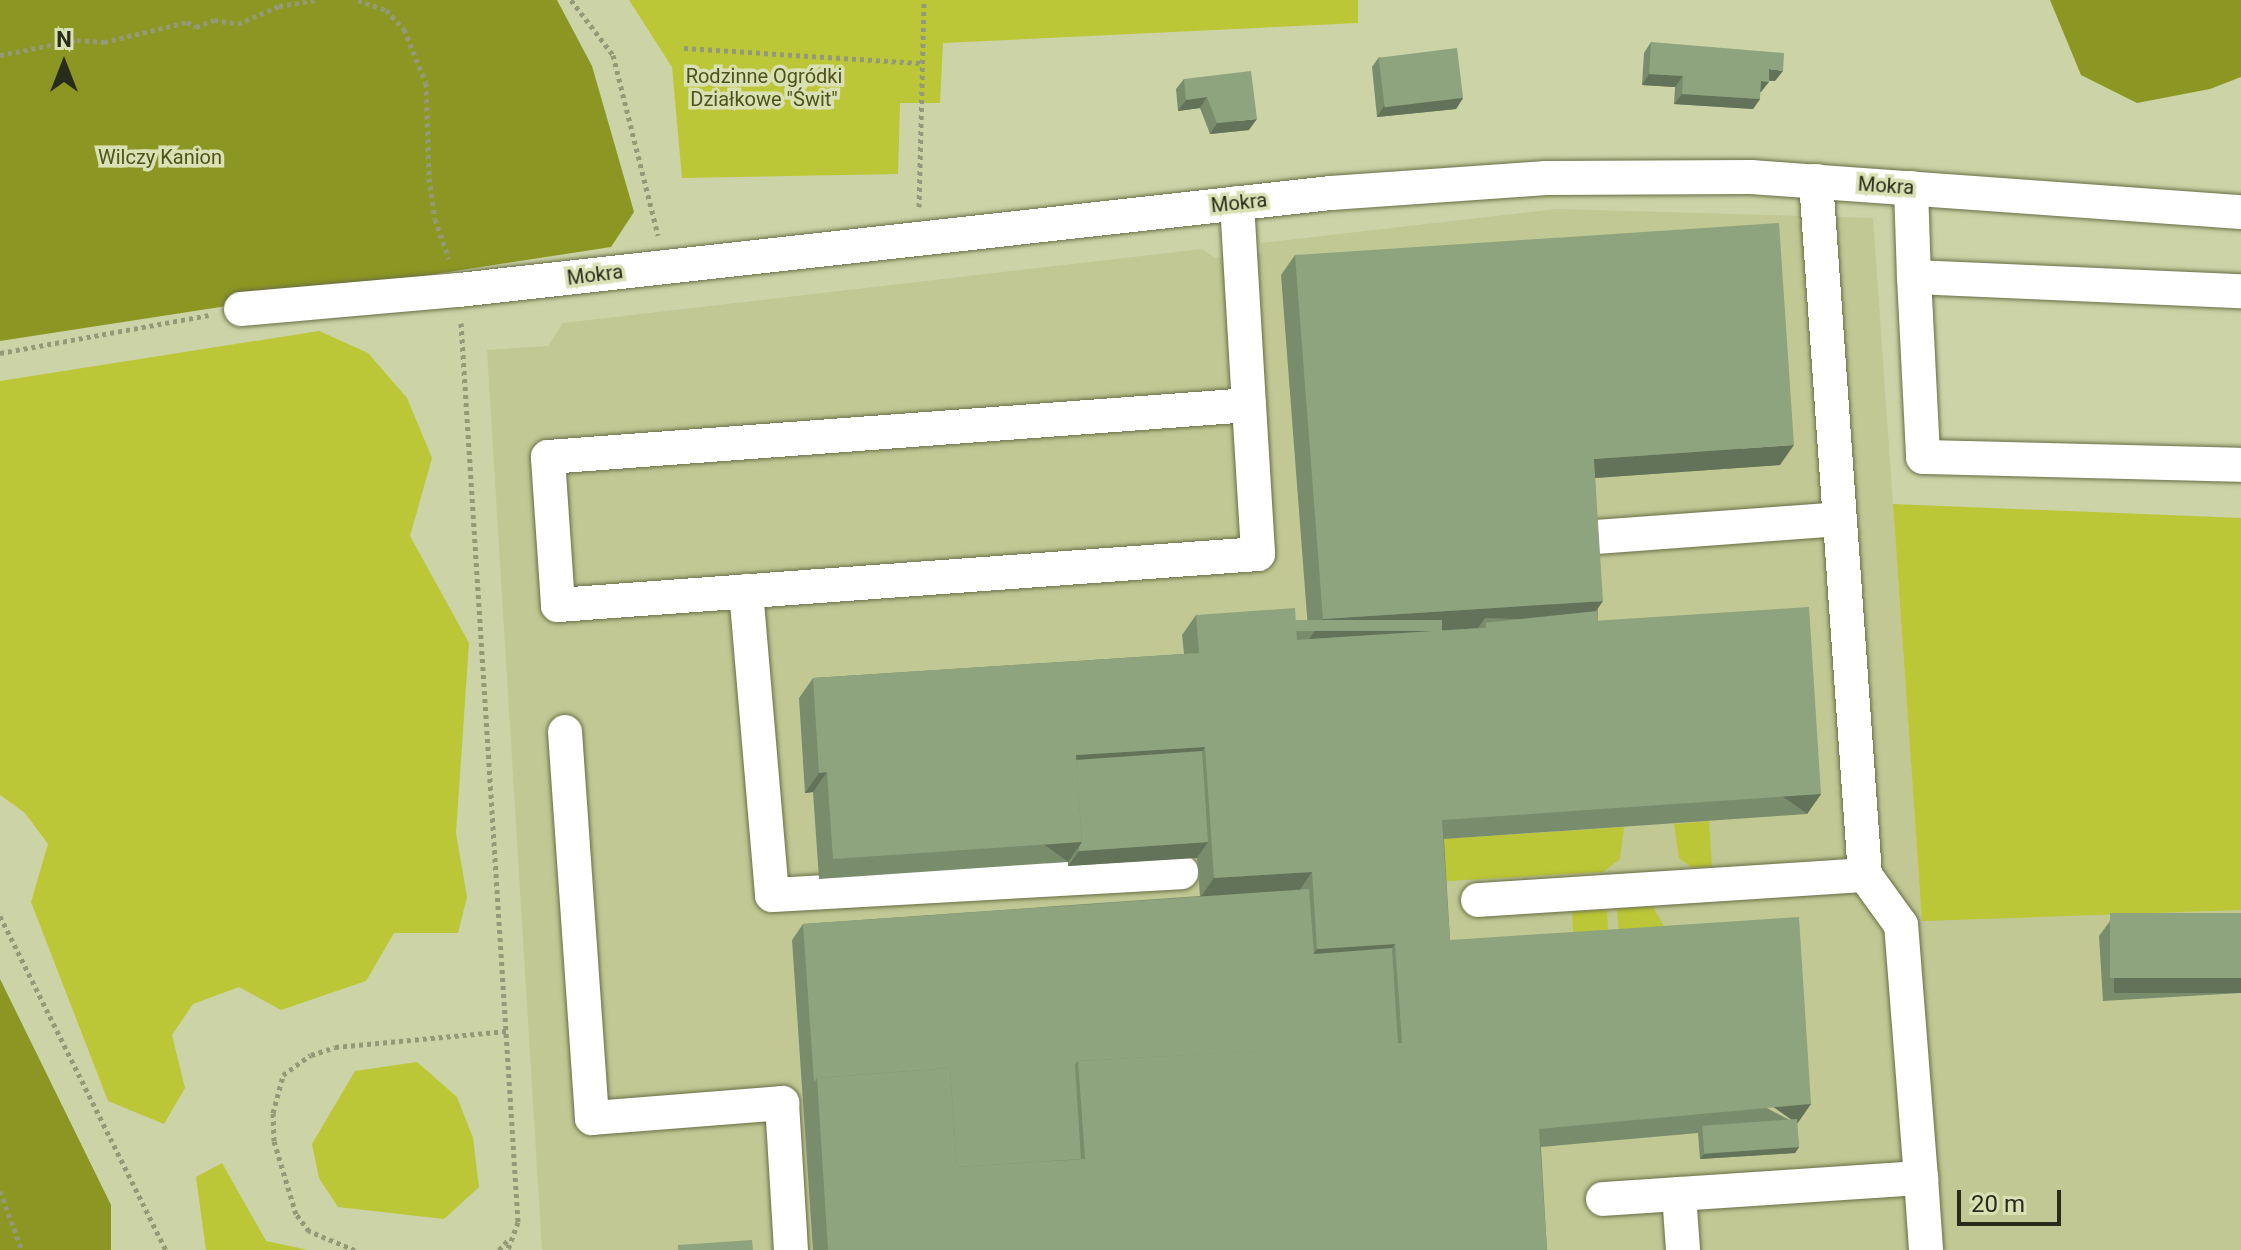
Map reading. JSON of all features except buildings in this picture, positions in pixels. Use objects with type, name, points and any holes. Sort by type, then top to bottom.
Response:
[{"type":"street","name":"Mokra","points":[[241,309],[455,281],[665,267],[1237,203],[1546,178],[1816,181],[2241,212]]},
{"type":"street","points":[[1816,181],[1865,875],[1901,925],[1926,1250]]},
{"type":"street","points":[[1911,188],[1923,457],[2241,465]]},
{"type":"street","points":[[1237,203],[1258,554],[558,605],[548,457],[1249,405]]},
{"type":"street","points":[[1914,277],[2241,291]]},
{"type":"street","points":[[1596,537],[1839,519]]},
{"type":"street","points":[[746,591],[772,895],[1181,872]]},
{"type":"street","points":[[565,732],[592,1118],[782,1103],[791,1250]]},
{"type":"street","points":[[1478,900],[1865,875]]},
{"type":"street","points":[[1603,1199],[1921,1178]]},
{"type":"street","points":[[1679,1194],[1683,1250]]},
{"type":"path","points":[[0,55],[77,40],[104,42],[187,22],[196,27],[214,20],[238,24],[282,5],[318,0]]},
{"type":"path","points":[[358,0],[386,10],[401,26],[426,83],[429,178],[455,281],[518,1222],[508,1250]]},
{"type":"path","points":[[571,0],[613,55],[665,267]]},
{"type":"path","points":[[918,239],[924,0]]},
{"type":"path","points":[[684,48],[921,63]]},
{"type":"path","points":[[0,353],[241,309]]},
{"type":"path","points":[[0,916],[166,1250]]},
{"type":"path","points":[[355,1250],[309,1231],[296,1214],[274,1141],[273,1113],[283,1075],[311,1055],[335,1047],[507,1031]]},
{"type":"path","points":[[0,1191],[22,1250]]},
{"type":"path","points":[[499,1250],[518,1222]]},
{"type":"shaded area","points":[[1556,209],[1873,218],[1922,920],[2241,910],[2241,1250],[542,1250],[487,350],[548,346],[563,323],[1202,249],[1215,258],[1261,253],[1261,243]]},
{"type":"green space","name":"Wilczy Kanion","points":[[0,0],[557,0],[592,66],[634,212],[611,247],[0,341]]},
{"type":"green space","name":"Rodzinne Ogródki Działkowe \"Świt\"","points":[[629,0],[1358,0],[1358,23],[943,43],[940,103],[900,103],[898,174],[682,178],[672,67]]},
{"type":"green space","points":[[2050,0],[2241,0],[2241,77],[2210,89],[2137,103],[2081,75]]},
{"type":"green space","points":[[319,331],[368,353],[407,398],[432,458],[410,536],[469,643],[456,833],[467,897],[458,933],[394,933],[366,981],[281,1010],[239,987],[193,1004],[172,1035],[185,1088],[164,1124],[108,1101],[31,902],[48,844],[25,813],[0,795],[0,381]]},
{"type":"green space","points":[[1893,504],[2241,518],[2241,910],[1922,921]]},
{"type":"green space","points":[[1709,821],[1712,867],[1691,867],[1679,858],[1674,824]]},
{"type":"green space","points":[[1624,827],[1620,859],[1603,872],[1431,882],[1429,840]]},
{"type":"green space","points":[[1653,907],[1665,928],[1620,948],[1617,909]]},
{"type":"green space","points":[[1607,910],[1609,949],[1574,951],[1572,912]]},
{"type":"green space","points":[[0,979],[111,1205],[111,1250],[0,1250]]},
{"type":"green space","points":[[417,1062],[457,1097],[473,1138],[479,1187],[444,1219],[338,1207],[319,1178],[312,1144],[355,1071]]},
{"type":"green space","points":[[222,1163],[266,1241],[308,1250],[206,1250],[196,1177]]}]
